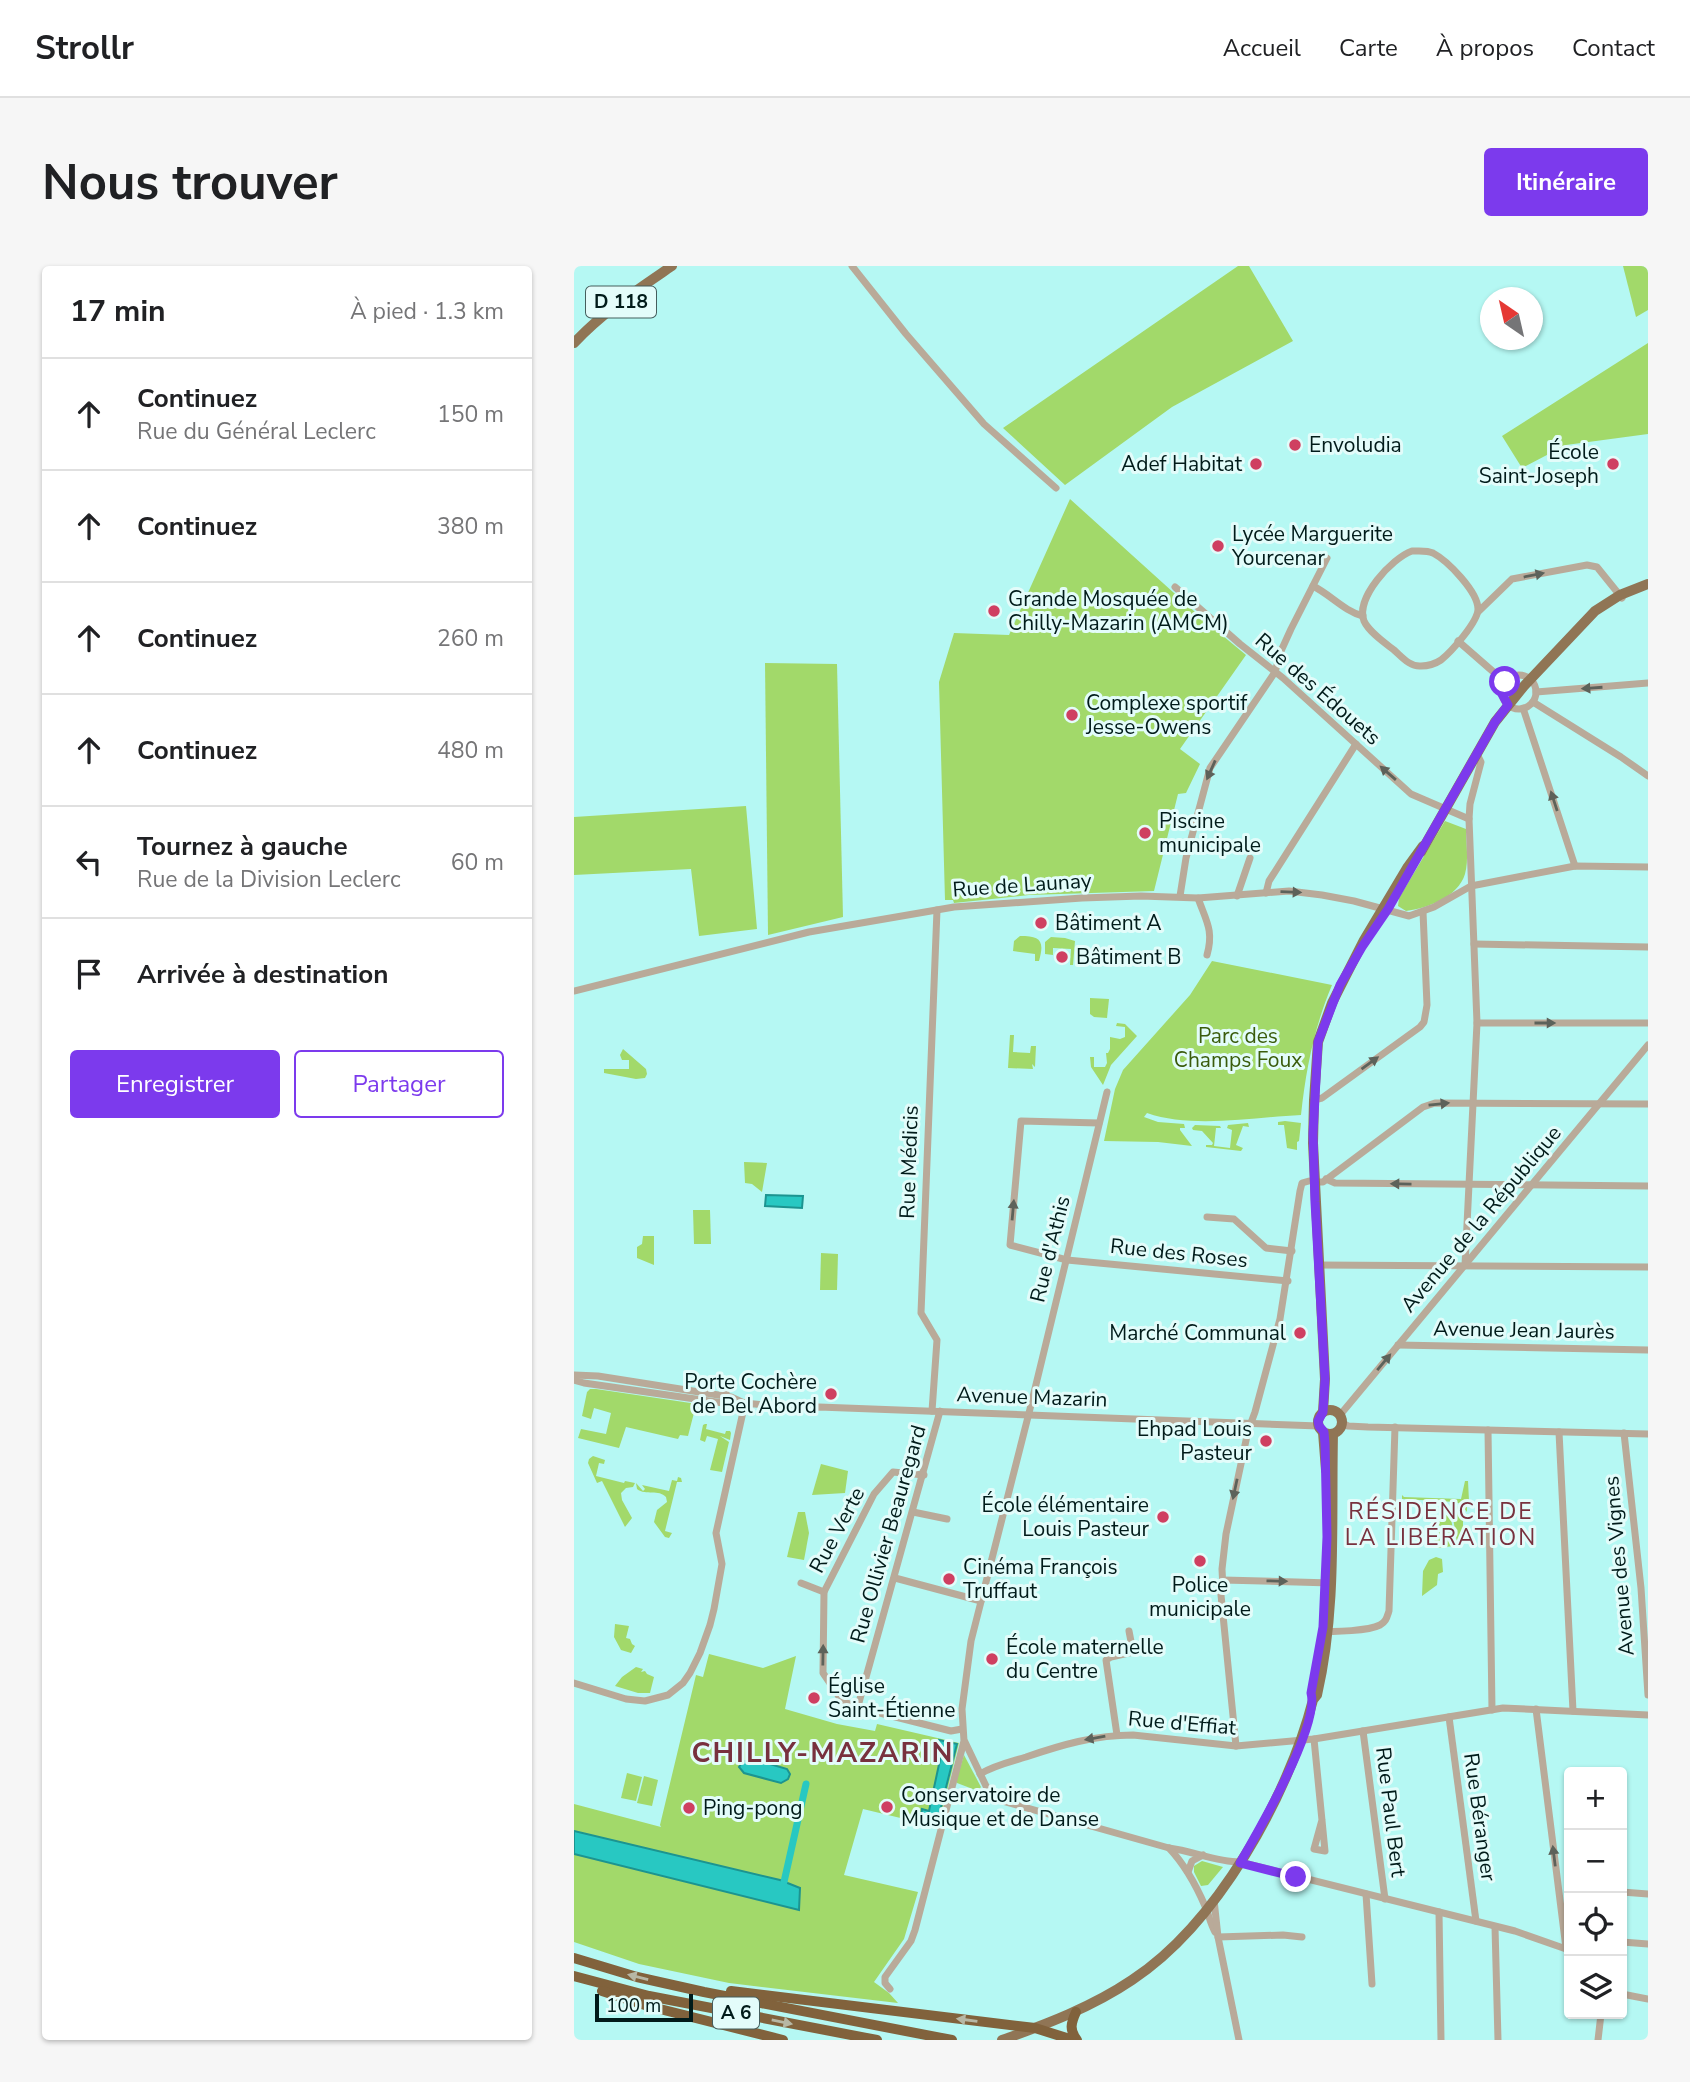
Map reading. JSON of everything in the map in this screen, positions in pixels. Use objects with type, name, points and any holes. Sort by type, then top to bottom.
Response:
[{"type":"highway","name":"A 6","points":[[574,1958],[637,1977],[704,1992],[952,2040]]},
{"type":"highway","name":"A 6","points":[[574,1976],[649,1996],[877,2040]]},
{"type":"highway","points":[[596,1983],[602,1992],[783,2040]]},
{"type":"highway","points":[[704,1992],[715,1988],[1035,2028],[1075,2040]]},
{"type":"highway","points":[[1075,2040],[1071,2024],[1076,2012]]},
{"type":"main road","name":"D 118","points":[[574,343],[612,308],[672,266]]},
{"type":"main road","points":[[1002,2040],[1076,2012],[1117,1990],[1174,1947],[1207,1909],[1240,1863],[1282,1787],[1302,1739],[1313,1700],[1311,1693],[1325,1631],[1328,1583],[1329,1470],[1325,1431],[1320,1416],[1323,1412],[1325,1379],[1315,1202],[1318,1181],[1307,1118],[1310,1077],[1318,1042],[1340,985],[1495,722],[1530,679],[1587,619],[1621,597],[1646,588]]},
{"type":"main road","points":[[1385,909],[1399,880],[1423,846]]},
{"type":"main road","points":[[1318,1042],[1313,1134],[1318,1181]]},
{"type":"main road","points":[[1310,1077],[1311,1098],[1314,1100]]},
{"type":"main road","points":[[1307,1118],[1310,1120],[1313,1134]]},
{"type":"main road","points":[[1325,1379],[1340,1417],[1340,1430],[1325,1431]]},
{"type":"main road","points":[[1323,1412],[1328,1410],[1340,1417]]},
{"type":"street","points":[[852,266],[984,424],[1056,488]]},
{"type":"street","points":[[1479,611],[1473,591],[1457,573],[1433,554],[1419,551],[1398,558],[1370,588],[1364,603],[1363,616],[1367,625],[1383,641],[1417,667],[1437,662],[1458,641],[1479,611],[1512,579],[1595,565],[1621,597]]},
{"type":"street","points":[[1180,896],[1186,858],[1210,768],[1275,672],[1281,652],[1327,558]]},
{"type":"street","points":[[1313,586],[1349,612],[1363,616]]},
{"type":"street","name":"Rue des Édouets","points":[[1175,587],[1411,794],[1469,819]]},
{"type":"street","points":[[1458,641],[1505,682]]},
{"type":"street","points":[[1520,675],[1530,679],[1536,692],[1533,702],[1518,709],[1508,705],[1502,694],[1505,682],[1520,675]]},
{"type":"street","points":[[1536,692],[1648,683]]},
{"type":"street","points":[[1533,702],[1648,776]]},
{"type":"street","points":[[1523,708],[1575,866]]},
{"type":"street","points":[[1266,893],[1269,881],[1356,744]]},
{"type":"street","points":[[1465,1265],[1477,1023],[1469,819],[1470,804],[1481,762],[1477,754]]},
{"type":"street","points":[[1237,896],[1250,858]]},
{"type":"street","points":[[1314,1100],[1322,1098],[1424,1022],[1427,1005],[1423,912],[1471,886],[1575,866],[1648,867]]},
{"type":"street","name":"Rue de Launay","points":[[574,990],[809,932],[937,910],[1037,900],[1180,896],[1198,898],[1289,891],[1354,901],[1409,916],[1423,912]]},
{"type":"street","points":[[1198,898],[1209,926],[1211,938],[1208,955]]},
{"type":"street","name":"Rue Médicis","points":[[936,1411],[937,1340],[921,1313],[937,910]]},
{"type":"street","points":[[1474,944],[1648,947]]},
{"type":"street","points":[[1477,1023],[1648,1023]]},
{"type":"street","name":"Avenue de la République","points":[[1340,1417],[1648,1045]]},
{"type":"street","name":"Rue d'Athis","points":[[964,1741],[962,1729],[967,1665],[981,1601],[1107,1092]]},
{"type":"street","points":[[1318,1181],[1423,1107],[1434,1103],[1648,1104]]},
{"type":"street","name":"Rue des Roses","points":[[1099,1123],[1021,1121],[1010,1245],[1066,1260],[1288,1281]]},
{"type":"street","points":[[1236,1746],[1221,1595],[1226,1534],[1248,1431],[1274,1347],[1288,1281],[1302,1183],[1318,1181],[1648,1186]]},
{"type":"street","points":[[1207,1217],[1234,1219],[1266,1248],[1292,1251]]},
{"type":"street","points":[[1318,1265],[1648,1267]]},
{"type":"street","name":"Avenue Jean Jaurès","points":[[1398,1345],[1648,1350]]},
{"type":"street","name":"Avenue Mazarin","points":[[574,1377],[598,1376],[725,1399],[732,1396],[745,1403],[791,1408],[1251,1423],[1325,1431]]},
{"type":"street","points":[[725,1399],[727,1384]]},
{"type":"street","points":[[574,1683],[626,1699],[645,1701],[668,1695],[690,1674],[714,1609],[722,1564],[716,1533],[745,1403]]},
{"type":"street","name":"Rue Ollivier Beauregard","points":[[858,1706],[924,1475],[936,1411]]},
{"type":"street","points":[[1340,1417],[1348,1426],[1648,1434]]},
{"type":"street","points":[[1325,1631],[1378,1626],[1384,1622],[1389,1611],[1395,1427]]},
{"type":"street","points":[[1488,1430],[1492,1710]]},
{"type":"street","points":[[1559,1432],[1573,1711]]},
{"type":"street","name":"Avenue des Vignes","points":[[1624,1433],[1640,1584],[1648,1695]]},
{"type":"street","name":"Rue Verte","points":[[858,1706],[840,1698],[823,1673],[824,1591],[874,1494],[893,1472],[924,1475]]},
{"type":"street","points":[[913,1512],[947,1519]]},
{"type":"street","points":[[895,1578],[981,1601]]},
{"type":"street","points":[[1223,1580],[1328,1583]]},
{"type":"street","points":[[802,1583],[824,1591]]},
{"type":"street","points":[[1117,1735],[1106,1660],[1133,1653],[1129,1632]]},
{"type":"street","points":[[858,1706],[951,1731],[962,1729]]},
{"type":"street","name":"Rue d'Effiat","points":[[980,1774],[994,1765],[1074,1742],[1117,1735],[1236,1746],[1314,1739],[1503,1708],[1648,1715]]},
{"type":"street","points":[[1536,1709],[1564,1926]]},
{"type":"street","name":"Rue Béranger","points":[[1449,1717],[1476,1921]]},
{"type":"street","name":"Rue Paul Bert","points":[[1363,1731],[1385,1899]]},
{"type":"street","points":[[1314,1739],[1322,1820]]},
{"type":"street","points":[[964,1741],[995,1800],[1226,1862],[1240,1863],[1516,1931],[1564,1948]]},
{"type":"street","points":[[890,1989],[885,1977],[911,1941],[964,1741]]},
{"type":"street","points":[[1169,1847],[1188,1872],[1218,1937]]},
{"type":"street","points":[[1188,1872],[1192,1861],[1204,1855]]},
{"type":"street","points":[[1627,1892],[1648,1894]]},
{"type":"street","points":[[1366,1894],[1372,1984]]},
{"type":"street","points":[[1214,1900],[1218,1937],[1239,2040]]},
{"type":"street","points":[[1439,1912],[1441,2040]]},
{"type":"street","points":[[1196,1923],[1209,1921]]},
{"type":"street","points":[[1495,1927],[1497,2040]]},
{"type":"street","points":[[1218,1937],[1302,1937]]},
{"type":"street","points":[[1627,1942],[1648,1944]]},
{"type":"street","points":[[1627,1995],[1648,1999]]},
{"type":"street","points":[[1598,2040],[1600,2019]]},
{"type":"green space","points":[[1238,266],[1249,266],[1293,341],[1172,407],[1065,485],[1003,428]]},
{"type":"green space","points":[[1623,266],[1648,266],[1648,310],[1636,317]]},
{"type":"green space","points":[[1648,343],[1648,434],[1566,445],[1522,468],[1502,436]]},
{"type":"green space","name":"Complexe sportif Jesse-Owens","points":[[1070,499],[1246,655],[1180,749],[1200,764],[1186,793],[1178,794],[1154,891],[1029,895],[954,903],[953,900],[945,900],[939,682],[954,633],[1009,635]]},
{"type":"green space","points":[[765,663],[837,664],[843,917],[768,935]]},
{"type":"green space","points":[[746,806],[757,929],[699,936],[691,869],[574,875],[574,817]]},
{"type":"green space","points":[[1445,821],[1466,829],[1465,874],[1449,895],[1424,907],[1406,911],[1398,906],[1399,898]]},
{"type":"green space","points":[[1020,936],[1036,938],[1039,941],[1039,961],[1035,961],[1035,954],[1013,951],[1014,941]]},
{"type":"green space","points":[[1051,937],[1075,941],[1073,965],[1070,965],[1071,949],[1053,948],[1053,955],[1045,954],[1045,942]]},
{"type":"green space","name":"Parc des Champs Foux","points":[[1212,961],[1332,985],[1312,1049],[1301,1115],[1204,1121],[1165,1118],[1147,1113],[1144,1117],[1158,1122],[1184,1124],[1185,1128],[1180,1130],[1192,1146],[1104,1141],[1115,1089],[1123,1070],[1190,995]]},
{"type":"green space","points":[[1090,998],[1109,999],[1107,1018],[1090,1014]]},
{"type":"green space","points":[[1117,1023],[1125,1024],[1137,1036],[1111,1065],[1103,1085],[1091,1067],[1090,1057],[1094,1057],[1094,1067],[1105,1067],[1110,1037],[1125,1037],[1125,1027],[1116,1026]]},
{"type":"green space","points":[[1010,1035],[1014,1035],[1013,1052],[1030,1053],[1031,1046],[1036,1046],[1033,1069],[1008,1068]]},
{"type":"green space","points":[[623,1049],[646,1069],[645,1078],[604,1073],[604,1069],[629,1069],[629,1060],[622,1060],[620,1055]]},
{"type":"green space","name":"Parc des Champs Foux","points":[[1278,1122],[1301,1123],[1297,1150],[1287,1148],[1284,1125],[1278,1125]]},
{"type":"green space","points":[[1248,1123],[1249,1127],[1243,1126],[1236,1145],[1243,1148],[1241,1151],[1206,1147],[1213,1143],[1202,1131],[1192,1128],[1195,1125],[1220,1126],[1221,1128],[1216,1128],[1214,1146],[1230,1148],[1232,1130],[1227,1128],[1228,1125]]},
{"type":"green space","points":[[744,1162],[767,1163],[762,1192],[752,1184],[745,1183]]},
{"type":"green space","points":[[693,1210],[710,1210],[711,1244],[694,1244]]},
{"type":"green space","points":[[643,1236],[654,1236],[654,1265],[637,1258],[637,1247],[642,1244]]},
{"type":"green space","points":[[821,1253],[838,1254],[837,1290],[820,1290]]},
{"type":"green space","points":[[590,1389],[704,1405],[701,1410],[695,1409],[688,1436],[680,1435],[678,1439],[626,1427],[619,1448],[578,1438],[581,1429],[606,1434],[611,1413],[594,1408],[591,1419],[582,1416]]},
{"type":"green space","points":[[707,1424],[706,1429],[731,1433],[730,1440],[720,1436],[729,1442],[722,1472],[710,1470],[718,1439],[707,1436],[705,1442],[700,1440],[703,1425]]},
{"type":"green space","points":[[593,1456],[605,1460],[604,1464],[599,1463],[596,1476],[635,1483],[621,1493],[632,1518],[625,1527],[602,1481],[597,1483],[588,1463]]},
{"type":"green space","points":[[821,1464],[848,1471],[845,1493],[812,1495]]},
{"type":"green space","points":[[678,1477],[682,1482],[677,1482],[665,1531],[672,1533],[669,1538],[665,1537],[654,1522],[657,1510],[667,1502],[666,1497],[660,1493],[641,1491],[637,1489],[636,1483],[643,1491],[645,1489],[642,1485],[669,1491],[672,1480],[677,1481]]},
{"type":"green space","points":[[1465,1481],[1468,1481],[1467,1512],[1461,1504],[1455,1502],[1402,1499],[1402,1495],[1461,1499]]},
{"type":"green space","points":[[1451,1505],[1459,1507],[1463,1515],[1463,1544],[1460,1545],[1457,1543]]},
{"type":"green space","points":[[798,1512],[805,1512],[809,1533],[804,1560],[787,1557]]},
{"type":"green space","points":[[1450,1514],[1456,1544],[1437,1548],[1434,1541],[1439,1536],[1437,1518]]},
{"type":"green space","points":[[1436,1557],[1442,1559],[1443,1572],[1438,1574],[1437,1585],[1422,1596],[1423,1571],[1429,1560]]},
{"type":"green space","points":[[615,1624],[629,1626],[626,1638],[635,1646],[631,1653],[621,1650],[614,1637]]},
{"type":"green space","points":[[709,1654],[763,1668],[796,1656],[785,1709],[837,1724],[875,1731],[877,1724],[959,1743],[938,1827],[863,1809],[844,1875],[918,1892],[904,1939],[874,1982],[898,2003],[729,1983],[639,1964],[574,1942],[574,1854],[799,1910],[780,1880],[574,1831],[574,1804],[661,1827],[696,1675],[703,1677]]},
{"type":"green space","points":[[636,1667],[654,1677],[650,1693],[638,1693],[615,1686]]},
{"type":"green space","points":[[964,1755],[981,1787],[978,1791],[956,1781]]},
{"type":"green space","points":[[627,1773],[642,1777],[636,1801],[621,1798]]},
{"type":"green space","points":[[644,1776],[658,1780],[652,1806],[637,1803]]},
{"type":"green space","points":[[1202,1861],[1223,1867],[1208,1885],[1201,1886],[1194,1866]]},
{"type":"water","points":[[766,1195],[803,1196],[802,1208],[765,1206]]},
{"type":"water","points":[[939,1740],[957,1744],[938,1819],[921,1816],[922,1809],[929,1811],[941,1755],[945,1748],[938,1746]]},
{"type":"water","points":[[743,1761],[760,1761],[787,1769],[790,1774],[788,1779],[781,1783],[744,1773],[739,1767]]},
{"type":"water","points":[[574,1831],[780,1880],[800,1888],[799,1910],[574,1854]]},
{"type":"waterway","points":[[784,1882],[806,1784]]},
{"type":"place","name":"Envoludia","points":[[1295,445]]},
{"type":"place","name":"Adef Habitat","points":[[1256,464]]},
{"type":"place","name":"École Saint-Joseph","points":[[1613,464]]},
{"type":"place","name":"Lycée Marguerite Yourcenar","points":[[1218,546]]},
{"type":"place","name":"Grande Mosquée de Chilly-Mazarin (AMCM)","points":[[994,611]]},
{"type":"place","name":"Complexe sportif Jesse-Owens","points":[[1072,715]]},
{"type":"place","name":"Piscine municipale","points":[[1145,833]]},
{"type":"place","name":"Bâtiment A","points":[[1041,923]]},
{"type":"place","name":"Bâtiment B","points":[[1062,957]]},
{"type":"place","name":"Marché Communal","points":[[1300,1333]]},
{"type":"place","name":"Porte Cochère de Bel Abord","points":[[831,1394]]},
{"type":"place","name":"Ehpad Louis Pasteur","points":[[1266,1441]]},
{"type":"place","name":"École élémentaire Louis Pasteur","points":[[1163,1517]]},
{"type":"place","name":"Police municipale","points":[[1200,1561]]},
{"type":"place","name":"Cinéma François Truffaut","points":[[949,1579]]},
{"type":"place","name":"École maternelle du Centre","points":[[992,1659]]},
{"type":"place","name":"Église Saint-Étienne","points":[[814,1698]]},
{"type":"place","name":"Conservatoire de Musique et de Danse","points":[[887,1807]]},
{"type":"place","name":"Ping-pong","points":[[689,1808]]},
{"type":"district","name":"RÉSIDENCE DE LA LIBÉRATION","points":[[1441,1524]]},
{"type":"district","name":"CHILLY-MAZARIN","points":[[823,1753]]},
{"type":"route","points":[[1296,1877],[1240,1863],[1282,1787],[1305,1732],[1313,1700],[1311,1693],[1323,1627],[1327,1481],[1324,1432],[1318,1421],[1323,1412],[1325,1379],[1313,1134],[1318,1042],[1340,985],[1423,850],[1495,722],[1508,705],[1502,694],[1505,682]]}]
